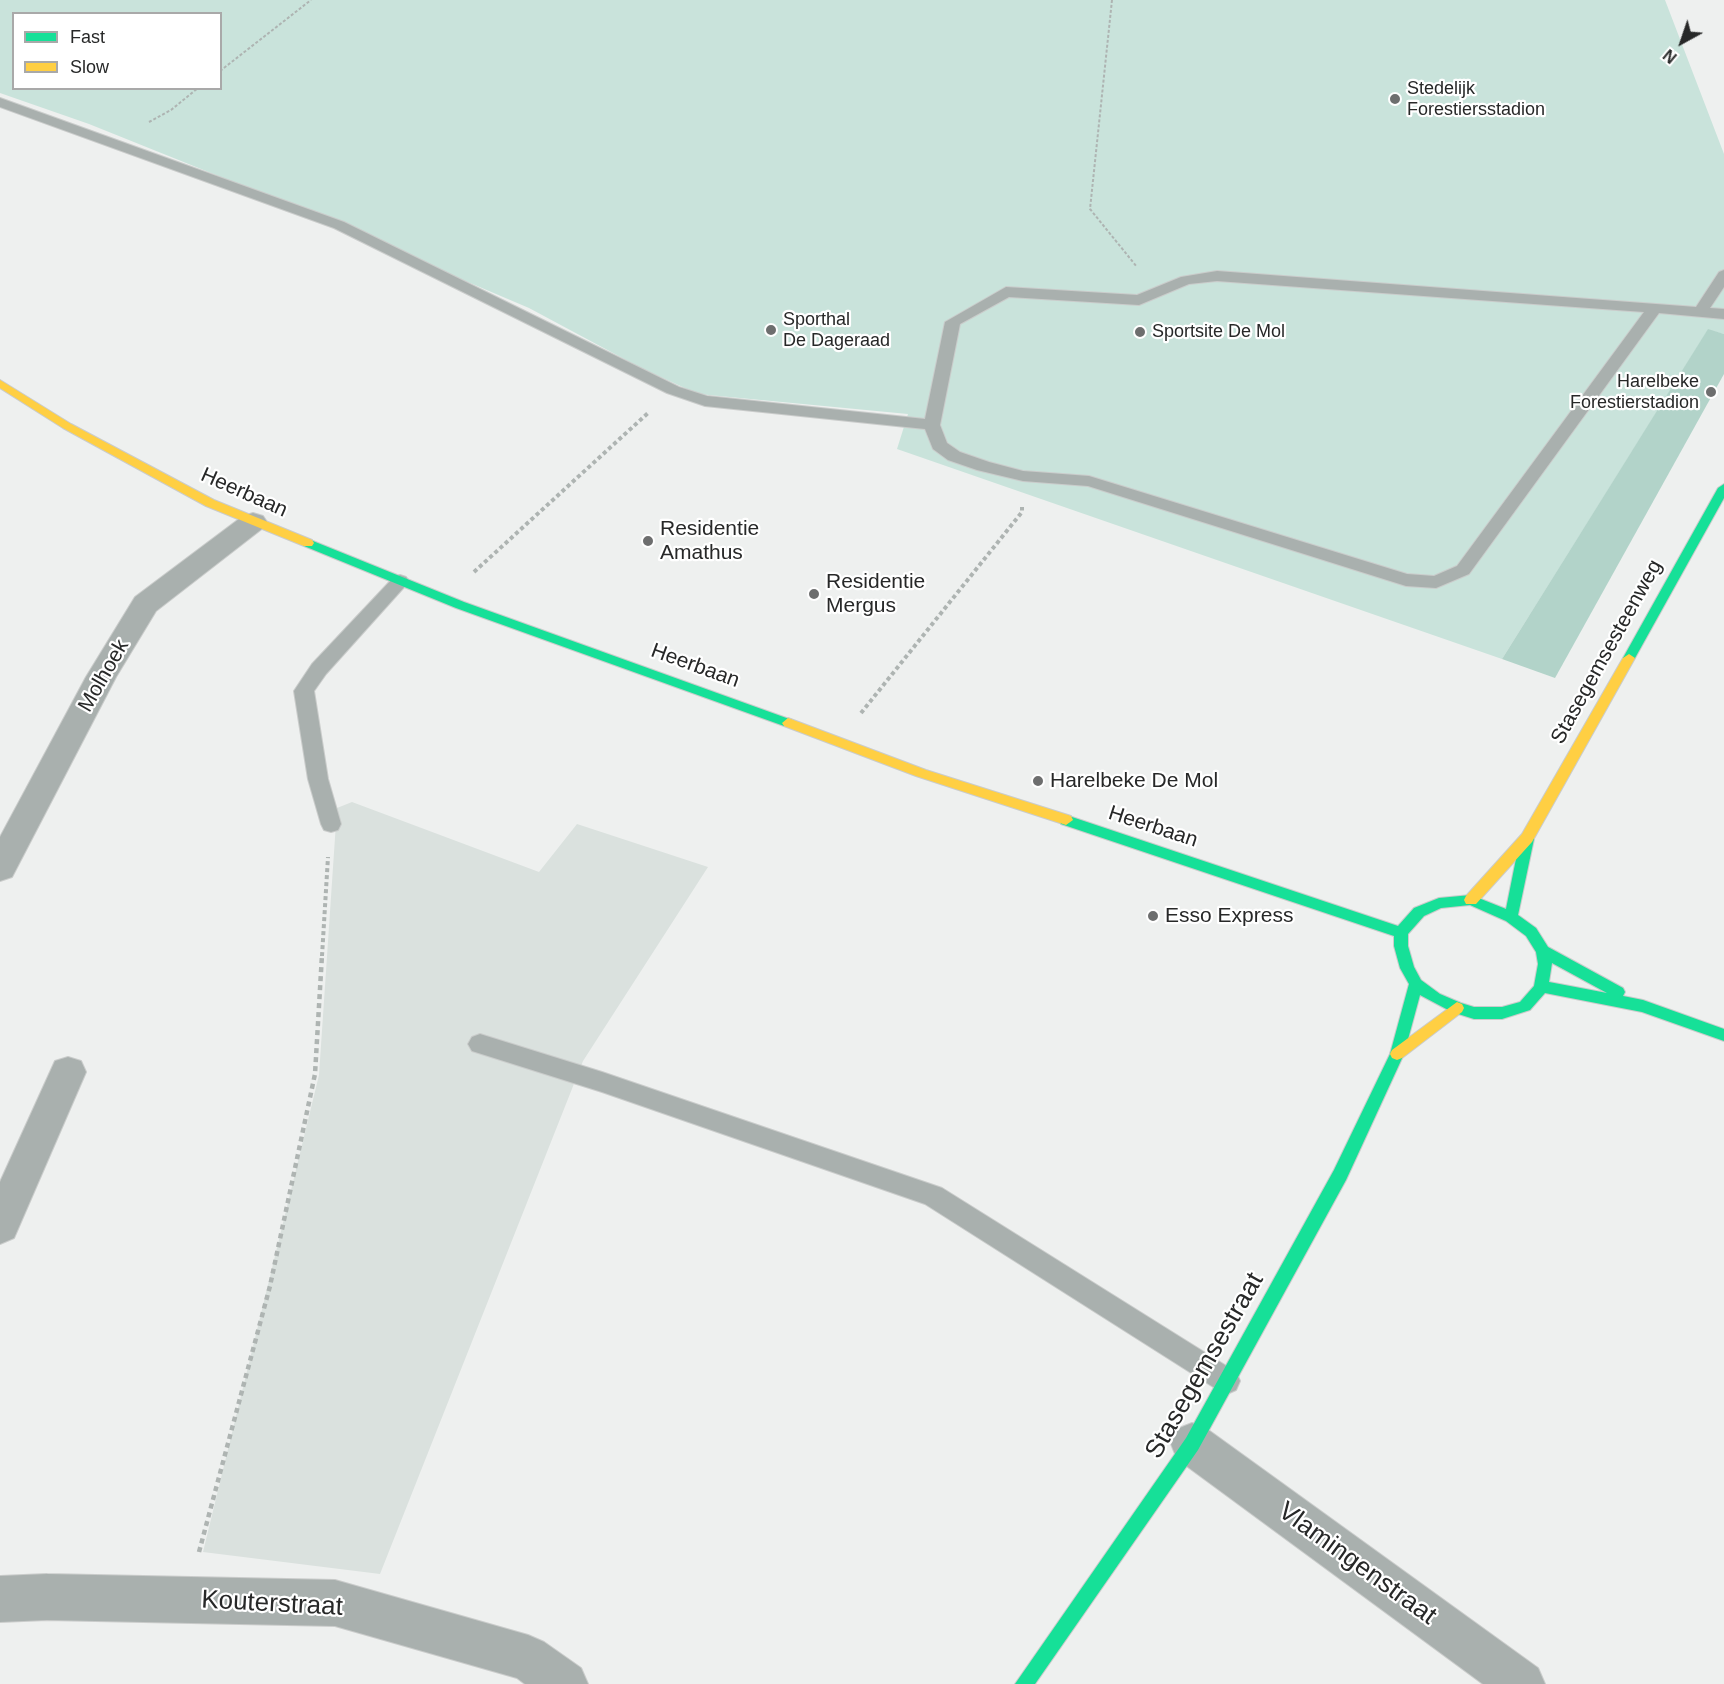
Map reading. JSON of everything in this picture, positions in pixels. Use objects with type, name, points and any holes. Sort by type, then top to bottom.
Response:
[{"type":"street","name":"Heerbaan","points":[[0,383],[67,426],[210,503],[444,599],[921,773],[1401,933]]},
{"type":"street","name":"Stasegemsesteenweg","points":[[1471,900],[1527,838],[1724,488]]},
{"type":"street","name":"Molhoek","points":[[0,868],[101,677],[145,604],[253,522]]},
{"type":"street","name":"Stasegemsesteenweg","points":[[1511,917],[1527,838]]},
{"type":"street","points":[[1471,900],[1511,917],[1531,932],[1543,951],[1545,964],[1541,986],[1537,994],[1525,1006],[1502,1013],[1474,1013],[1457,1008],[1435,998],[1416,984],[1407,968],[1401,946],[1401,933],[1419,912],[1439,903],[1471,900]]},
{"type":"street","points":[[1543,951],[1643,1006]]},
{"type":"street","name":"Stasegemsestraat","points":[[1024,1684],[1192,1444],[1340,1175],[1397,1054],[1416,984]]},
{"type":"street","points":[[1541,986],[1643,1006],[1724,1035]]},
{"type":"street","name":"Stasegemsestraat","points":[[1397,1054],[1457,1008]]},
{"type":"street","points":[[0,1226],[68,1072]]},
{"type":"street","name":"Vlamingenstraat","points":[[1192,1444],[1522,1684]]},
{"type":"street","name":"Kouterstraat","points":[[0,1599],[335,1603],[528,1658],[565,1684]]},
{"type":"lane","points":[[0,102],[339,225],[673,390],[705,401],[933,425]]},
{"type":"lane","points":[[1700,312],[1724,275]]},
{"type":"lane","points":[[1655,308],[1463,570],[1436,582],[1406,580],[1089,481],[1023,476],[983,466],[954,456],[939,445],[933,425],[953,322],[1006,292],[1139,300],[1186,280],[1217,276],[1655,308],[1724,315]]},
{"type":"lane","points":[[331,824],[318,779],[304,691],[319,669],[400,581]]},
{"type":"lane","points":[[480,1044],[602,1082],[933,1196],[1227,1381]]},
{"type":"path","points":[[222,69],[310,0]]},
{"type":"path","points":[[1112,0],[1090,209],[1157,292]]},
{"type":"path","points":[[444,599],[673,390]]},
{"type":"path","points":[[838,742],[1022,512],[1023,476]]},
{"type":"path","points":[[188,1600],[270,1286],[315,1074],[331,824]]},
{"type":"shaded area","points":[[352,802],[539,872],[577,824],[708,867],[583,1061],[380,1574],[203,1552],[319,1075],[337,808]]},
{"type":"green space","name":"Sportsite De Mol","points":[[0,0],[1665,0],[1724,154],[1724,334],[1708,330],[1502,659],[897,449],[908,414],[698,394],[641,368],[529,308],[221,177],[89,124],[0,93]]},
{"type":"green space","points":[[1708,329],[1724,334],[1724,374],[1555,678],[1502,659]]},
{"type":"traffic: fast","points":[[1629,658],[1724,488]]},
{"type":"traffic: fast","points":[[308,543],[460,605],[788,723]]},
{"type":"traffic: fast","points":[[1066,820],[1401,933]]},
{"type":"traffic: fast","points":[[1511,917],[1527,839]]},
{"type":"traffic: fast","points":[[1471,900],[1511,917],[1531,932],[1543,951],[1545,964],[1541,986],[1537,994],[1525,1006],[1502,1013],[1474,1013],[1457,1008],[1435,998],[1416,984],[1407,968],[1401,946],[1401,933],[1419,912],[1439,903],[1471,900]]},
{"type":"traffic: fast","points":[[1543,951],[1618,992]]},
{"type":"traffic: fast","points":[[1024,1684],[1192,1444],[1340,1175],[1397,1054],[1416,984]]},
{"type":"traffic: fast","points":[[1541,986],[1643,1006],[1724,1035]]},
{"type":"traffic: slow","points":[[0,383],[67,426],[210,503],[308,543]]},
{"type":"traffic: slow","points":[[1471,900],[1527,838],[1629,658]]},
{"type":"traffic: slow","points":[[788,723],[921,773],[1066,820]]},
{"type":"traffic: slow","points":[[1397,1054],[1457,1008]]},
{"type":"place","name":"Stedelijk Forestiersstadion","points":[[1395,99]]},
{"type":"place","name":"Sporthal De Dageraad","points":[[771,330]]},
{"type":"place","name":"Sportsite De Mol","points":[[1140,332]]},
{"type":"place","name":"Harelbeke Forestierstadion","points":[[1711,392]]},
{"type":"place","name":"Residentie Amathus","points":[[648,541]]},
{"type":"place","name":"Residentie Mergus","points":[[814,594]]},
{"type":"place","name":"Harelbeke De Mol","points":[[1038,781]]},
{"type":"place","name":"Esso Express","points":[[1153,916]]}]
